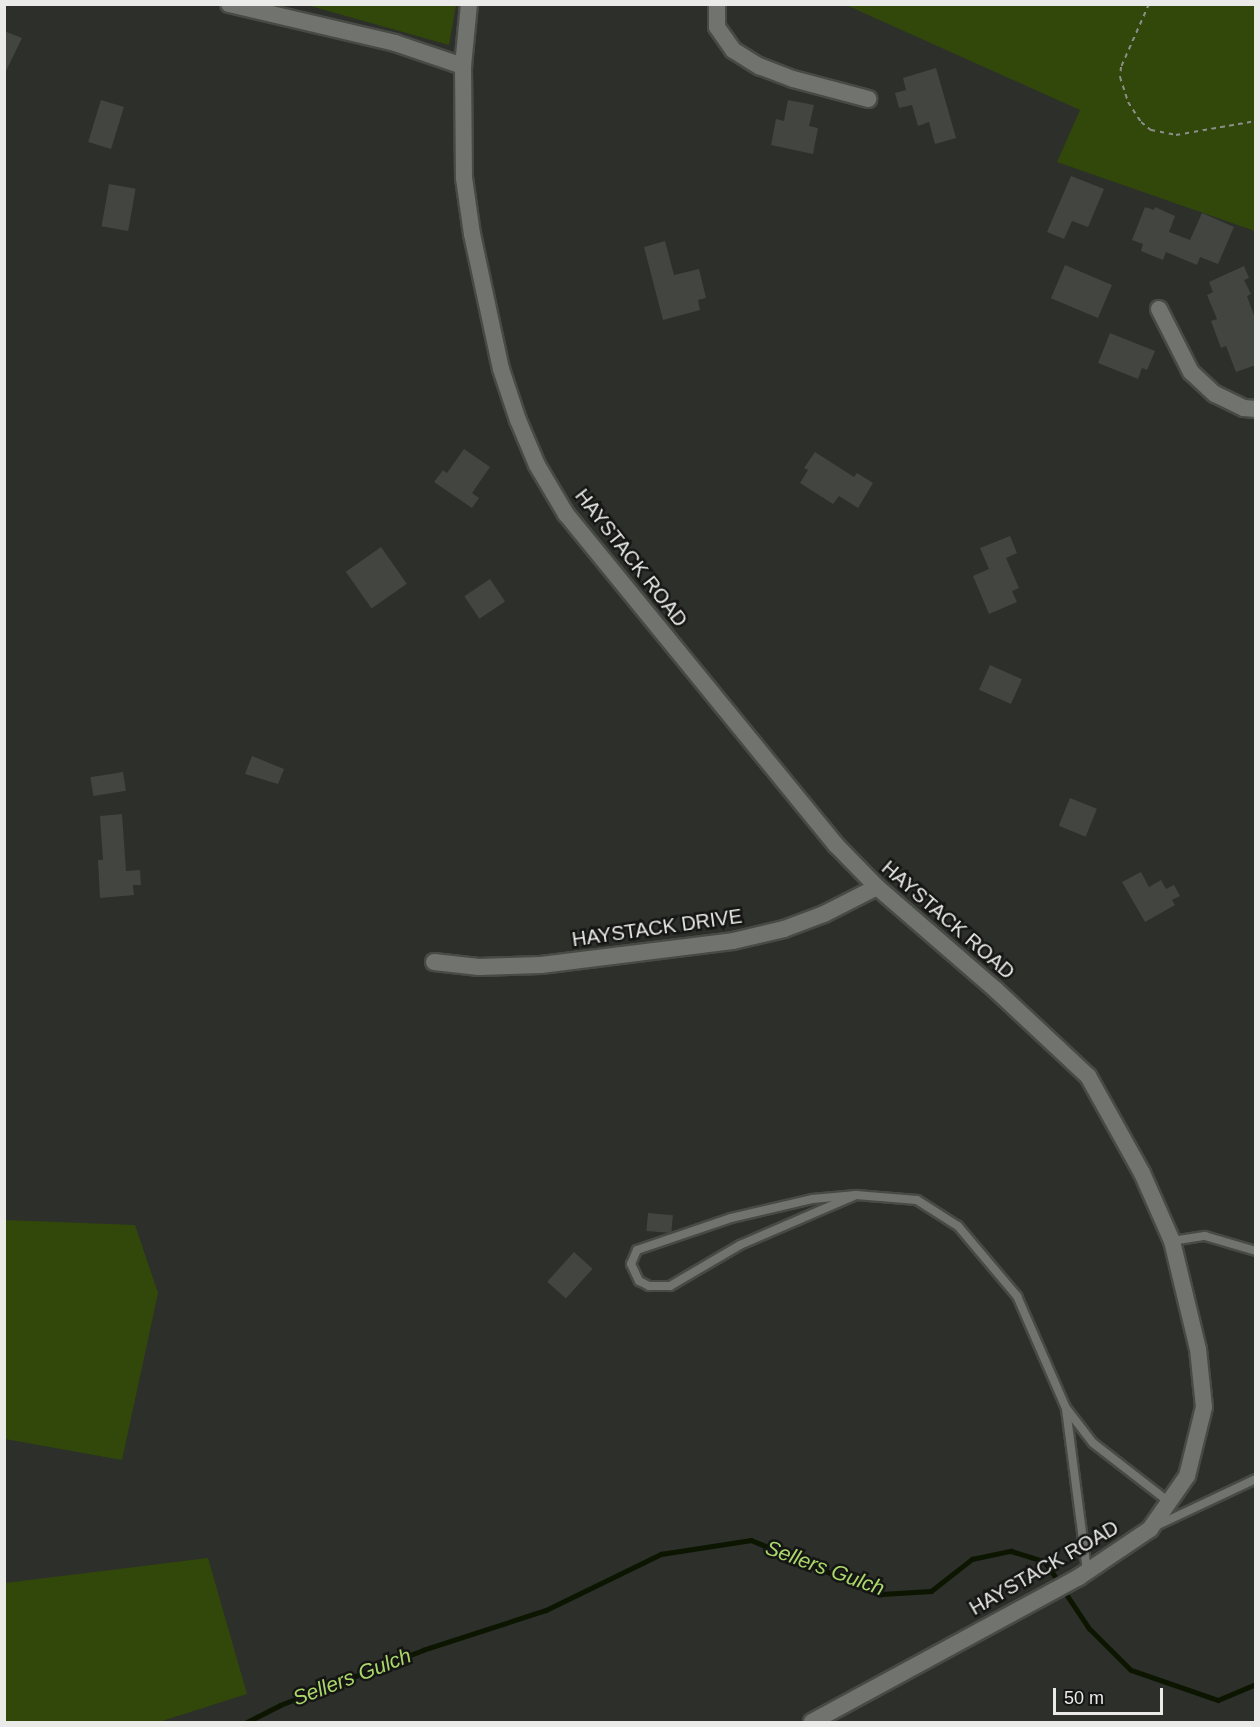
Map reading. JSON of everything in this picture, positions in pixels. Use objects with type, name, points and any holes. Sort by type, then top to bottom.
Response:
[{"type":"street","points":[[229,4],[395,43],[463,66]]},
{"type":"street","name":"HAYSTACK ROAD","points":[[469,4],[463,66],[464,178],[472,234],[501,369],[518,420],[537,465],[566,514],[836,845],[877,887],[996,990],[1088,1076],[1142,1173],[1173,1241],[1198,1349],[1204,1407],[1187,1476],[1150,1529],[1083,1574],[813,1722]]},
{"type":"street","points":[[717,4],[717,27],[733,50],[759,66],[793,79],[867,99]]},
{"type":"street","points":[[1160,309],[1191,372],[1215,394],[1244,408],[1256,409]]},
{"type":"street","name":"HAYSTACK DRIVE","points":[[434,962],[479,967],[541,965],[733,941],[784,929],[824,914],[877,887]]},
{"type":"lane","points":[[856,1195],[740,1245],[670,1286],[649,1286],[639,1281],[631,1264],[637,1250],[731,1218],[812,1199],[856,1195],[917,1200],[958,1226],[1017,1296],[1066,1408],[1093,1443],[1169,1503]]},
{"type":"lane","points":[[1173,1241],[1205,1236],[1256,1251]]},
{"type":"lane","points":[[1066,1408],[1083,1574]]},
{"type":"lane","points":[[1150,1529],[1256,1479]]},
{"type":"path","points":[[1149,4],[1121,67],[1120,77],[1128,102],[1141,122],[1151,130],[1176,135],[1256,121]]},
{"type":"green space","points":[[307,5],[456,5],[449,45]]},
{"type":"green space","points":[[846,5],[1255,5],[1255,231],[1057,162],[1080,110]]},
{"type":"green space","points":[[5,1220],[135,1225],[158,1293],[122,1460],[5,1439]]},
{"type":"green space","points":[[208,1558],[247,1694],[159,1722],[5,1722],[5,1583]]},
{"type":"building","points":[[4,31],[22,38],[4,75]]},
{"type":"building","points":[[936,68],[956,138],[935,144],[929,122],[918,126],[912,105],[899,108],[895,93],[906,90],[903,78]]},
{"type":"building","points":[[101,100],[124,107],[111,149],[88,142]]},
{"type":"building","points":[[788,100],[814,105],[809,126],[818,128],[813,154],[771,145],[776,119],[784,121]]},
{"type":"building","points":[[1071,176],[1104,189],[1088,227],[1072,221],[1064,239],[1047,232]]},
{"type":"building","points":[[109,184],[136,189],[128,231],[102,226]]},
{"type":"building","points":[[1145,207],[1154,210],[1155,207],[1175,216],[1169,232],[1190,240],[1202,213],[1234,227],[1218,264],[1200,257],[1197,265],[1166,252],[1163,260],[1141,251],[1143,244],[1132,240]]},
{"type":"building","points":[[665,241],[674,275],[699,269],[706,298],[698,300],[700,310],[663,320],[644,247]]},
{"type":"building","points":[[1065,265],[1112,285],[1098,318],[1051,298]]},
{"type":"building","points":[[1244,266],[1249,278],[1244,280],[1251,294],[1247,296],[1256,321],[1256,365],[1236,372],[1226,346],[1221,348],[1211,321],[1217,319],[1207,295],[1213,292],[1209,282]]},
{"type":"building","points":[[1110,333],[1155,351],[1147,370],[1142,368],[1138,379],[1098,363]]},
{"type":"building","points":[[464,449],[490,467],[472,493],[479,498],[472,508],[434,482],[443,470],[447,473]]},
{"type":"building","points":[[815,452],[854,477],[857,473],[873,483],[858,508],[839,496],[833,504],[800,483],[808,470],[804,468]]},
{"type":"building","points":[[1010,536],[1017,553],[1006,558],[1019,588],[1012,591],[1017,602],[989,614],[973,576],[989,569],[980,548]]},
{"type":"building","points":[[381,547],[407,584],[372,609],[346,572]]},
{"type":"building","points":[[490,579],[505,601],[479,619],[464,596]]},
{"type":"building","points":[[990,665],[1022,679],[1011,704],[979,690]]},
{"type":"building","points":[[252,756],[284,769],[278,784],[245,774]]},
{"type":"building","points":[[123,772],[126,791],[93,796],[90,777]]},
{"type":"building","points":[[1070,798],[1097,809],[1086,837],[1059,826]]},
{"type":"building","points":[[122,814],[126,871],[140,870],[141,885],[133,885],[134,895],[100,898],[98,860],[103,860],[100,816]]},
{"type":"building","points":[[1141,872],[1149,887],[1161,880],[1166,889],[1174,885],[1180,896],[1172,900],[1175,905],[1145,922],[1122,882]]},
{"type":"building","points":[[648,1213],[673,1215],[671,1233],[646,1231]]},
{"type":"building","points":[[574,1252],[593,1269],[566,1298],[547,1282]]},
{"type":"waterway","name":"Sellers Gulch","points":[[247,1722],[280,1705],[423,1650],[546,1610],[661,1554],[751,1540],[881,1594],[931,1591],[972,1559],[1011,1551],[1044,1561],[1059,1582]]},
{"type":"waterway","name":"Sellers Gulch","points":[[1063,1589],[1089,1628],[1131,1670],[1218,1700],[1256,1684]]}]
